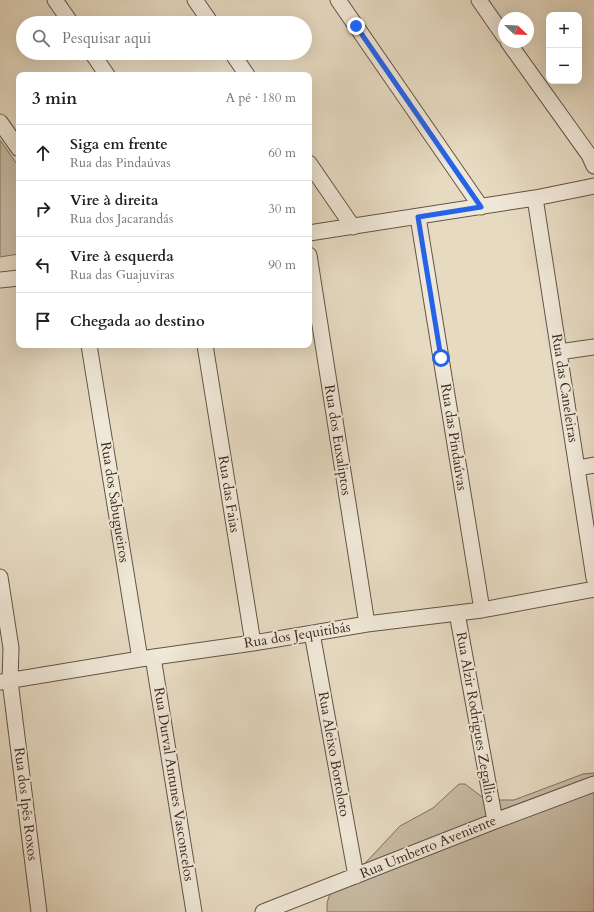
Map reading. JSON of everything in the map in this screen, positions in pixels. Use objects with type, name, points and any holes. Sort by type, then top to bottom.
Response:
[{"type":"street","points":[[55,0],[66,16]]},
{"type":"street","points":[[195,0],[206,16]]},
{"type":"street","points":[[338,0],[481,207]]},
{"type":"street","points":[[479,0],[498,27]]},
{"type":"street","points":[[512,48],[588,155],[594,166]]},
{"type":"street","points":[[97,60],[105,72]]},
{"type":"street","points":[[237,60],[245,72]]},
{"type":"street","points":[[0,122],[16,146]]},
{"type":"street","points":[[312,167],[353,227]]},
{"type":"street","points":[[312,234],[535,198],[594,186]]},
{"type":"street","name":"Rua das Caneleiras","points":[[535,198],[594,578]]},
{"type":"street","name":"Rua das Pindaúvas","points":[[418,217],[482,610]]},
{"type":"street","name":"Rua dos Euxaliptos","points":[[312,274],[367,624]]},
{"type":"street","points":[[0,280],[16,278]]},
{"type":"street","points":[[558,352],[594,347]]},
{"type":"street","name":"Rua dos Sabugueiros","points":[[90,348],[147,658]]},
{"type":"street","name":"Rua das Faias","points":[[205,348],[253,643]]},
{"type":"street","points":[[578,468],[594,465]]},
{"type":"street","name":"Rua dos Ipês Roxos","points":[[0,577],[10,648],[5,681],[39,912]]},
{"type":"street","name":"Rua dos Jequitibás","points":[[5,681],[367,624],[482,610],[594,589]]},
{"type":"street","name":"Rua Alzir Rodrigues Zegallio","points":[[458,613],[495,821]]},
{"type":"street","name":"Rua Aleixo Bortoloto","points":[[312,633],[356,876]]},
{"type":"street","name":"Rua Durval Antunes Vasconcelos","points":[[147,658],[194,912]]},
{"type":"street","name":"Rua Umberto Aveniente","points":[[263,912],[594,784]]},
{"type":"shaded area","points":[[0,140],[16,163],[16,254],[0,257]]},
{"type":"shaded area","points":[[594,773],[594,912],[327,912],[327,903],[333,884],[354,875],[400,826],[433,808],[459,784],[465,784],[486,800],[514,800],[583,774]]},
{"type":"route","points":[[356,26],[481,207],[418,217],[441,358]]}]
